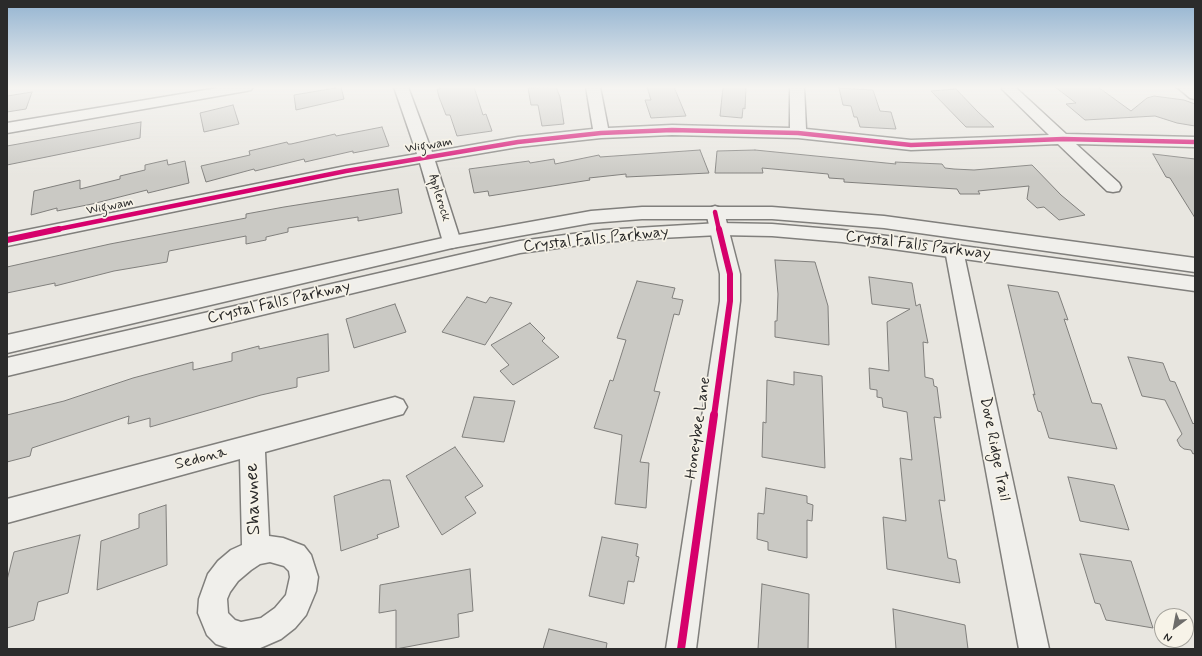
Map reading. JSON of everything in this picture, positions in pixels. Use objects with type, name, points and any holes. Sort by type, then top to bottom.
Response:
[{"type":"main road","name":"Crystal Falls Parkway","points":[[7,344],[528,226],[591,217],[642,213],[717,220],[772,230],[842,236],[954,250],[1195,284]]},
{"type":"main road","name":"Crystal Falls Parkway","points":[[7,367],[520,247],[772,213],[884,222],[1195,265]]},
{"type":"street","points":[[7,128],[68,118]]},
{"type":"street","name":"Applerock","points":[[412,118],[452,242]]},
{"type":"street","points":[[598,118],[601,133]]},
{"type":"street","points":[[798,118],[798,133]]},
{"type":"street","points":[[1040,118],[1113,187]]},
{"type":"street","name":"Wigwam","points":[[7,240],[338,172],[518,142],[601,133],[672,130],[798,133],[911,145],[1063,139],[1195,142]]},
{"type":"street","name":"Honeybee Lane","points":[[681,649],[730,301],[730,274],[717,220]]},
{"type":"street","name":"Dove Ridge Trail","points":[[954,250],[1034,649]]},
{"type":"street","name":"Sedona","points":[[7,511],[395,407]]},
{"type":"street","name":"Shawnee","points":[[252,445],[256,552]]},
{"type":"building","points":[[201,118],[237,118],[239,124],[204,132]]},
{"type":"building","points":[[451,118],[487,118],[492,131],[457,136]]},
{"type":"building","points":[[540,118],[563,118],[564,124],[542,126]]},
{"type":"building","points":[[857,118],[893,118],[896,129],[860,127]]},
{"type":"building","points":[[957,118],[984,118],[994,127],[966,127]]},
{"type":"building","points":[[1082,118],[1127,118],[1085,120]]},
{"type":"building","points":[[1160,118],[1195,118],[1195,126],[1177,123]]},
{"type":"building","points":[[141,122],[140,138],[7,165],[7,146]]},
{"type":"building","points":[[382,127],[389,146],[353,153],[353,151],[305,162],[304,159],[255,171],[254,169],[206,182],[201,166],[250,155],[249,151],[287,142],[288,144],[291,144],[335,134],[336,136]]},
{"type":"building","points":[[700,150],[709,173],[626,177],[626,174],[589,178],[590,180],[489,196],[488,191],[474,193],[469,169],[554,159],[555,164],[599,155],[600,157]]},
{"type":"building","points":[[755,150],[896,164],[895,162],[942,164],[945,168],[954,169],[974,170],[1032,165],[1061,195],[1085,215],[1059,220],[1044,207],[1037,208],[1027,199],[1029,186],[978,191],[980,194],[960,194],[957,189],[844,182],[844,179],[829,178],[828,174],[762,168],[763,173],[715,173],[717,151]]},
{"type":"building","points":[[1153,154],[1195,159],[1195,218],[1170,178],[1166,177]]},
{"type":"building","points":[[167,160],[168,165],[185,161],[189,183],[148,193],[147,190],[57,211],[57,208],[31,215],[34,191],[80,180],[80,189],[120,179],[120,176],[145,170],[145,165]]},
{"type":"building","points":[[398,189],[402,213],[358,221],[358,217],[288,228],[288,232],[266,237],[266,240],[246,244],[246,236],[169,251],[167,262],[114,271],[55,286],[55,283],[7,293],[7,267],[110,244],[246,218],[246,214]]},
{"type":"building","points":[[775,260],[815,262],[828,306],[829,345],[775,337],[778,294]]},
{"type":"building","points":[[869,277],[912,283],[916,306],[920,304],[928,343],[923,342],[925,377],[933,379],[934,386],[937,387],[941,418],[934,417],[945,501],[939,500],[948,558],[956,560],[960,583],[887,569],[883,517],[906,521],[900,458],[912,460],[907,412],[883,407],[882,398],[877,397],[877,390],[870,389],[869,368],[889,371],[887,322],[910,309],[872,304]]},
{"type":"building","points":[[637,281],[675,288],[672,298],[683,300],[679,315],[674,314],[654,391],[660,392],[640,462],[649,463],[646,508],[615,504],[622,435],[594,428],[610,380],[613,381],[626,340],[617,338]]},
{"type":"building","points":[[1008,285],[1058,292],[1068,320],[1064,319],[1092,403],[1101,404],[1117,449],[1049,438],[1041,412],[1038,411],[1033,394],[1035,395]]},
{"type":"building","points":[[467,297],[486,303],[490,297],[512,303],[485,345],[442,332]]},
{"type":"building","points":[[395,304],[406,332],[354,348],[346,319]]},
{"type":"building","points":[[530,323],[545,338],[542,341],[559,357],[513,385],[500,371],[509,365],[491,345]]},
{"type":"building","points":[[328,334],[329,371],[297,378],[297,387],[261,395],[150,427],[150,418],[128,424],[129,416],[32,448],[30,456],[7,462],[7,415],[64,401],[133,378],[193,362],[193,370],[232,361],[232,353],[259,346],[259,349]]},
{"type":"building","points":[[1128,357],[1163,363],[1170,381],[1175,382],[1193,424],[1195,422],[1195,453],[1193,454],[1191,450],[1184,449],[1180,446],[1177,440],[1182,434],[1165,400],[1142,396]]},
{"type":"building","points":[[794,372],[822,376],[825,468],[762,457],[763,422],[766,423],[767,380],[794,385]]},
{"type":"building","points":[[474,397],[515,401],[504,442],[462,437]]},
{"type":"building","points":[[455,447],[483,486],[465,497],[476,513],[442,535],[406,476]]},
{"type":"building","points":[[1068,477],[1114,485],[1129,530],[1080,521]]},
{"type":"building","points":[[383,480],[390,480],[399,527],[377,535],[378,538],[341,551],[334,496]]},
{"type":"building","points":[[766,488],[807,496],[807,503],[813,505],[812,521],[807,520],[807,558],[768,550],[768,542],[757,539],[758,513],[764,514]]},
{"type":"building","points":[[166,505],[167,565],[97,590],[101,541],[139,528],[139,514]]},
{"type":"building","points":[[80,535],[68,593],[38,602],[34,620],[7,628],[7,580],[14,552]]},
{"type":"building","points":[[602,537],[638,544],[636,556],[639,557],[634,582],[628,581],[624,604],[589,596]]},
{"type":"building","points":[[1080,554],[1131,561],[1153,628],[1106,620],[1100,604],[1095,603]]},
{"type":"building","points":[[470,569],[473,611],[458,614],[459,637],[396,649],[396,610],[379,613],[380,585]]},
{"type":"building","points":[[762,584],[809,594],[808,649],[758,649]]},
{"type":"building","points":[[893,609],[965,625],[968,649],[896,649]]},
{"type":"building","points":[[549,629],[607,643],[606,649],[543,649]]},
{"type":"cycle path","points":[[7,240],[346,171],[518,142],[601,133],[672,130],[798,133],[911,145],[1063,139],[1195,142]]},
{"type":"cycle path","points":[[681,649],[730,301],[730,274],[715,212]]}]
